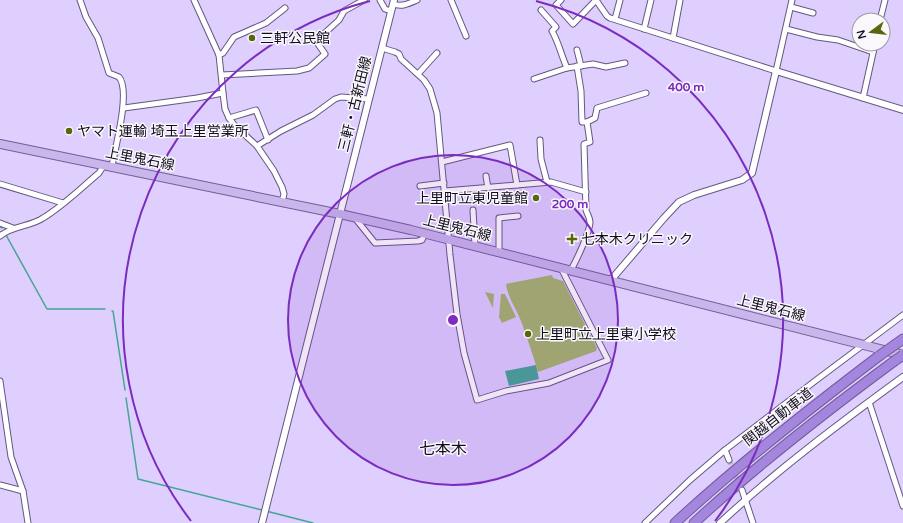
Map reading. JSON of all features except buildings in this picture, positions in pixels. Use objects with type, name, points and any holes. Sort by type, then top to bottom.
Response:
[{"type":"highway","name":"関越自動車道","points":[[675,523],[749,458],[805,413],[899,342]]},
{"type":"highway","name":"関越自動車道","points":[[694,523],[776,452],[903,355]]},
{"type":"main road","name":"上里鬼石線","points":[[0,144],[425,233],[903,355]]},
{"type":"street","points":[[0,236],[13,228],[37,222],[44,218],[108,166],[124,108],[123,85],[122,80],[119,77],[109,73],[98,38],[86,17],[80,0]]},
{"type":"street","points":[[194,0],[219,55],[225,109],[235,126],[257,146],[279,179],[284,194],[282,202]]},
{"type":"street","points":[[222,75],[297,71],[309,68],[325,54],[316,41],[339,20],[344,11],[364,0]]},
{"type":"street","points":[[380,0],[385,9],[391,11]]},
{"type":"street","points":[[393,2],[399,6],[404,6],[416,0]]},
{"type":"street","points":[[452,0],[466,36]]},
{"type":"street","points":[[561,0],[556,5],[573,24],[596,0],[607,16],[615,20],[903,110]]},
{"type":"street","points":[[615,20],[620,0]]},
{"type":"street","points":[[644,29],[650,0]]},
{"type":"street","points":[[673,38],[680,0]]},
{"type":"street","points":[[612,280],[679,202],[694,194],[742,180],[752,173],[792,0]]},
{"type":"street","points":[[882,12],[885,0]]},
{"type":"street","name":"三軒・古新田線","points":[[262,523],[393,2]]},
{"type":"street","points":[[791,7],[813,14]]},
{"type":"street","points":[[219,55],[224,53],[234,37],[266,23],[285,8]]},
{"type":"street","points":[[540,10],[556,27],[552,31],[558,41],[562,57],[567,68]]},
{"type":"street","points":[[786,29],[817,37],[838,40],[851,44]]},
{"type":"street","points":[[382,48],[399,54],[401,59],[428,85],[437,113],[448,239],[460,338],[478,400],[506,391],[549,383],[608,360],[561,268]]},
{"type":"street","points":[[577,50],[582,122],[587,122],[595,118],[597,108],[646,93]]},
{"type":"street","points":[[863,98],[873,52]]},
{"type":"street","points":[[418,74],[437,53]]},
{"type":"street","points":[[534,78],[567,68],[593,64],[606,67],[624,63]]},
{"type":"street","points":[[124,108],[223,93]]},
{"type":"street","points":[[257,146],[281,131],[313,115],[335,99],[341,97],[369,99]]},
{"type":"street","points":[[229,118],[256,110],[268,140]]},
{"type":"street","points":[[571,270],[580,252],[590,225],[586,210],[584,144],[590,142],[587,122]]},
{"type":"street","points":[[540,140],[541,159],[546,182]]},
{"type":"street","points":[[442,162],[510,145],[517,185]]},
{"type":"street","points":[[486,176],[488,188]]},
{"type":"street","points":[[445,191],[546,182],[556,183],[586,192]]},
{"type":"street","points":[[420,186],[444,183]]},
{"type":"street","points":[[0,184],[63,203]]},
{"type":"street","points":[[473,210],[474,246]]},
{"type":"street","points":[[499,252],[498,218],[518,216]]},
{"type":"street","points":[[354,217],[375,243],[418,241],[422,240],[425,233]]},
{"type":"street","points":[[0,224],[13,228]]},
{"type":"street","points":[[645,523],[690,480],[725,450],[903,315]]},
{"type":"street","points":[[720,523],[745,499],[822,437],[903,377]]},
{"type":"street","points":[[0,381],[11,457],[23,491],[28,523]]},
{"type":"street","points":[[869,402],[903,506]]},
{"type":"street","points":[[725,450],[729,460]]},
{"type":"street","points":[[0,485],[23,491]]},
{"type":"street","points":[[742,490],[753,523]]},
{"type":"shaded area","points":[[552,275],[553,278],[563,281],[597,348],[596,351],[538,372],[521,321],[510,298],[506,284]]},
{"type":"shaded area","points":[[485,292],[494,294],[493,308]]},
{"type":"shaded area","points":[[501,294],[505,294],[516,317],[502,323],[499,317]]},
{"type":"shaded area","points":[[536,365],[539,379],[509,386],[505,371]]},
{"type":"waterway","points":[[6,235],[47,309],[105,309]]},
{"type":"waterway","points":[[112,311],[125,390]]},
{"type":"waterway","points":[[126,398],[138,479],[262,510]]},
{"type":"waterway","points":[[266,511],[313,523]]},
{"type":"tunnel","points":[[729,460],[739,484]]},
{"type":"place","name":"三軒公民館","points":[[252,38]]},
{"type":"place","name":"ヤマト運輸 埼玉上里営業所","points":[[69,131]]},
{"type":"place","name":"上里町立東児童館","points":[[536,198]]},
{"type":"place","name":"七本木クリニック","points":[[572,239]]},
{"type":"place","name":"上里町立上里東小学校","points":[[528,334]]},
{"type":"district","name":"七本木","points":[[443,449]]}]
